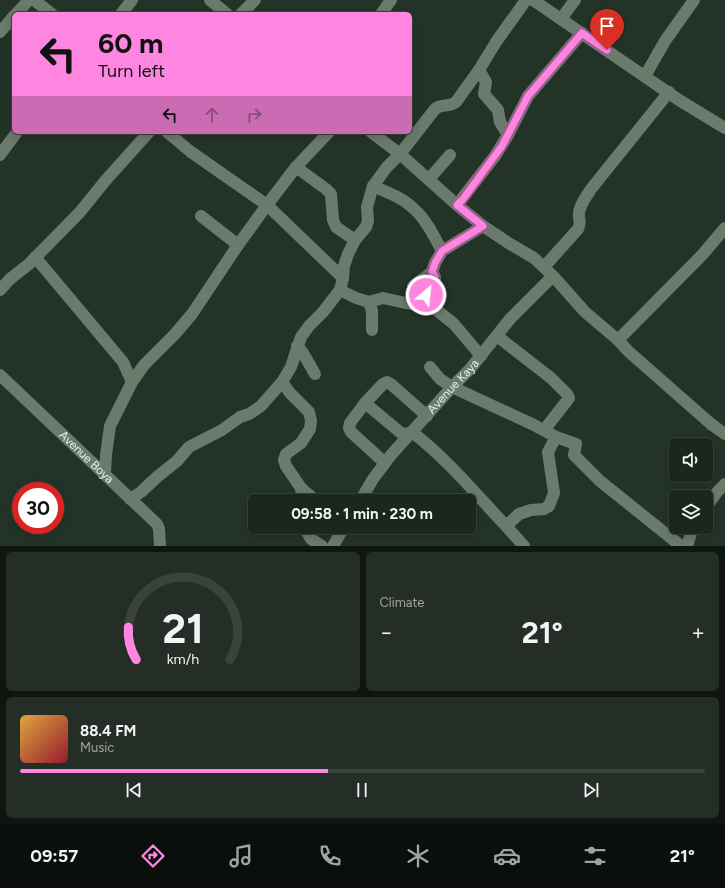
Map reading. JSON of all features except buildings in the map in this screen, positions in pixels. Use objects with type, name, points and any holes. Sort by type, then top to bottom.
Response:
[{"type":"street","points":[[18,12],[29,0]]},
{"type":"street","points":[[34,0],[49,12]]},
{"type":"street","points":[[123,12],[132,0]]},
{"type":"street","points":[[210,0],[225,12]]},
{"type":"street","points":[[243,12],[255,0]]},
{"type":"street","points":[[382,12],[391,0]]},
{"type":"street","points":[[130,499],[141,492],[177,461],[189,447],[222,430],[240,417],[249,414],[261,406],[282,382],[292,367],[297,346],[301,337],[309,326],[324,312],[340,290],[344,266],[355,240],[366,227],[368,221],[367,207],[373,186],[435,109],[438,106],[452,105],[456,102],[526,0]]},
{"type":"street","points":[[533,0],[725,128]]},
{"type":"street","points":[[561,18],[575,0]]},
{"type":"street","points":[[645,76],[665,41],[694,0]]},
{"type":"street","points":[[0,32],[12,18]]},
{"type":"street","points":[[457,205],[495,156],[508,135],[528,96],[582,33]]},
{"type":"street","points":[[479,70],[486,82],[484,94],[498,110],[500,122],[508,135]]},
{"type":"street","name":"Avenue Kaya","points":[[364,494],[385,463],[452,387],[470,369],[548,272],[578,229],[581,223],[579,215],[581,207],[591,189],[669,92]]},
{"type":"street","points":[[0,155],[16,134]]},
{"type":"street","points":[[0,290],[10,279],[30,264],[35,257],[80,212],[147,134]]},
{"type":"street","points":[[169,134],[191,152],[267,205],[343,278]]},
{"type":"street","points":[[105,473],[110,426],[132,382],[144,365],[175,334],[192,314],[238,245],[267,205],[296,167],[327,134]]},
{"type":"street","points":[[374,134],[400,154],[483,226],[534,258],[585,312],[693,408],[725,434]]},
{"type":"street","points":[[429,180],[450,155]]},
{"type":"street","points":[[296,167],[331,194],[333,220],[336,227],[355,240]]},
{"type":"street","points":[[373,186],[397,197],[415,209],[432,232],[442,251]]},
{"type":"street","points":[[201,216],[238,245]]},
{"type":"street","points":[[413,286],[432,272],[442,251],[483,226]]},
{"type":"street","points":[[618,340],[703,254],[725,228]]},
{"type":"street","points":[[35,257],[123,362],[132,382]]},
{"type":"street","points":[[340,290],[356,298],[369,302],[383,298],[415,305],[423,299],[435,282],[435,277],[432,272]]},
{"type":"street","points":[[423,299],[454,324],[480,356]]},
{"type":"street","points":[[369,302],[372,311],[372,330]]},
{"type":"street","points":[[497,336],[551,378],[569,398],[544,430]]},
{"type":"street","points":[[297,346],[315,374]]},
{"type":"street","points":[[430,367],[440,379],[452,387],[556,437],[576,444],[574,455],[600,481],[681,546]]},
{"type":"street","name":"Avenue Boya","points":[[0,375],[105,473],[158,526],[160,529],[160,546]]},
{"type":"street","points":[[282,382],[290,393],[309,412],[311,421],[310,429],[301,443],[286,454],[284,460],[286,466],[301,488],[308,494]]},
{"type":"street","points":[[385,463],[351,432],[349,428],[350,423],[365,403],[383,384],[388,382],[392,385],[420,424],[427,444],[454,469],[524,546]]},
{"type":"street","points":[[365,403],[401,432],[406,434],[420,424]]},
{"type":"street","points":[[506,526],[519,514],[531,510],[544,509],[549,506],[554,493],[548,452],[556,437]]},
{"type":"street","points":[[713,498],[725,484]]},
{"type":"street","points":[[301,488],[302,494]]},
{"type":"street","points":[[308,534],[311,539],[322,546]]},
{"type":"street","points":[[333,546],[340,534]]},
{"type":"street","points":[[687,546],[691,534]]},
{"type":"route","points":[[426,295],[435,282],[435,277],[432,272],[442,251],[483,226],[457,205],[506,140],[518,113],[528,96],[582,33],[607,50]]}]
